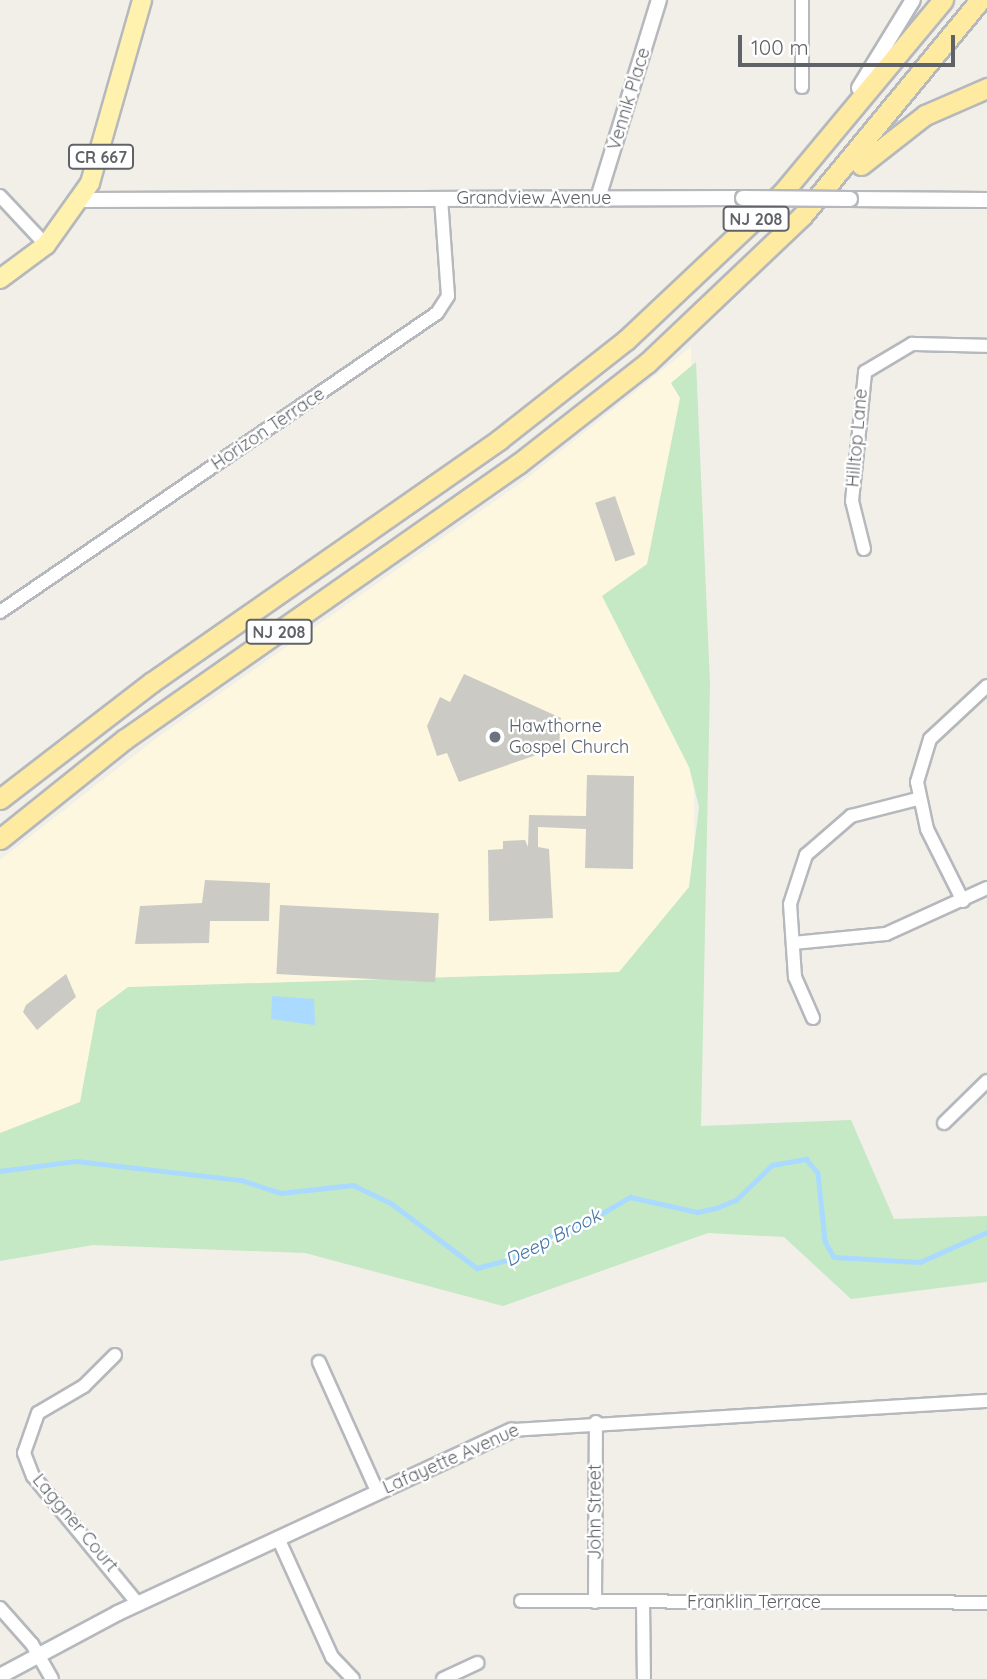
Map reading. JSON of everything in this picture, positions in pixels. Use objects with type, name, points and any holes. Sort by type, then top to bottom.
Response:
[{"type":"highway","name":"NJ 208","points":[[0,799],[152,682],[541,409],[666,305],[783,192],[943,0]]},
{"type":"highway","name":"NJ 208","points":[[0,839],[125,739],[563,431],[686,329],[802,216],[980,0]]},
{"type":"highway","points":[[802,216],[908,126],[987,88]]},
{"type":"main road","name":"CR 667","points":[[0,279],[46,245],[81,200],[103,150],[142,0]]},
{"type":"street","name":"Vennik Place","points":[[598,198],[659,0]]},
{"type":"street","points":[[802,0],[802,87]]},
{"type":"street","points":[[783,192],[888,47],[913,0]]},
{"type":"street","points":[[0,196],[46,245]]},
{"type":"street","name":"Horizon Terrace","points":[[0,612],[438,313],[448,296],[441,199]]},
{"type":"street","name":"Grandview Avenue","points":[[81,200],[987,200]]},
{"type":"street","name":"Hilltop Lane","points":[[864,549],[852,501],[865,372],[912,344],[987,346]]},
{"type":"street","points":[[963,901],[917,799],[930,739],[987,686]]},
{"type":"street","points":[[813,1018],[800,999],[790,894],[806,855],[851,816],[917,799]]},
{"type":"street","points":[[793,943],[886,934],[987,888]]},
{"type":"street","points":[[944,1123],[987,1081]]},
{"type":"street","name":"Laggner Court","points":[[115,1355],[84,1386],[38,1413],[24,1437],[24,1453],[33,1476],[138,1604]]},
{"type":"street","points":[[319,1362],[377,1491]]},
{"type":"street","name":"Lafayette Avenue","points":[[0,1676],[138,1604],[512,1430],[596,1422],[987,1401]]},
{"type":"street","name":"John Street","points":[[595,1602],[596,1422]]},
{"type":"street","points":[[278,1538],[332,1657],[353,1679]]},
{"type":"street","name":"Franklin Terrace","points":[[521,1601],[987,1603]]},
{"type":"street","points":[[643,1602],[644,1679]]},
{"type":"street","points":[[0,1608],[38,1655],[52,1679]]},
{"type":"street","points":[[443,1679],[477,1663]]},
{"type":"shaded area","points":[[691,347],[696,1125],[0,1180],[0,860],[158,737],[525,480]]},
{"type":"green space","points":[[696,362],[710,683],[701,1126],[851,1120],[894,1219],[987,1216],[987,1282],[851,1299],[784,1237],[708,1233],[503,1306],[305,1253],[93,1245],[0,1261],[0,1133],[80,1102],[97,1010],[128,987],[619,972],[689,887],[699,807],[689,767],[602,596],[647,564],[680,398],[671,383]]},
{"type":"water","points":[[272,996],[314,999],[315,1025],[271,1019]]},
{"type":"building","points":[[615,496],[635,555],[615,561],[595,503]]},
{"type":"building","name":"Hawthorne Gospel Church","points":[[464,674],[561,718],[559,747],[459,782],[447,753],[437,756],[427,726],[440,697],[450,702]]},
{"type":"building","points":[[587,775],[634,776],[633,869],[585,868],[586,829],[538,827],[538,847],[549,849],[553,918],[489,921],[488,850],[503,849],[503,841],[525,840],[528,847],[529,815],[586,816]]},
{"type":"building","points":[[205,880],[270,883],[269,921],[210,921],[209,943],[135,944],[140,906],[202,903]]},
{"type":"building","points":[[280,905],[439,913],[435,982],[276,974]]},
{"type":"building","points":[[66,974],[76,997],[37,1030],[23,1012],[26,1005]]},
{"type":"waterway","name":"Deep Brook","points":[[0,1171],[76,1161],[241,1180],[281,1193],[353,1185],[391,1203],[477,1268],[529,1254],[550,1236],[568,1233],[630,1197],[697,1212],[716,1208],[736,1200],[772,1165],[806,1159],[818,1173],[825,1241],[834,1257],[920,1262],[987,1232]]},
{"type":"place","name":"Hawthorne Gospel Church","points":[[495,737]]}]
